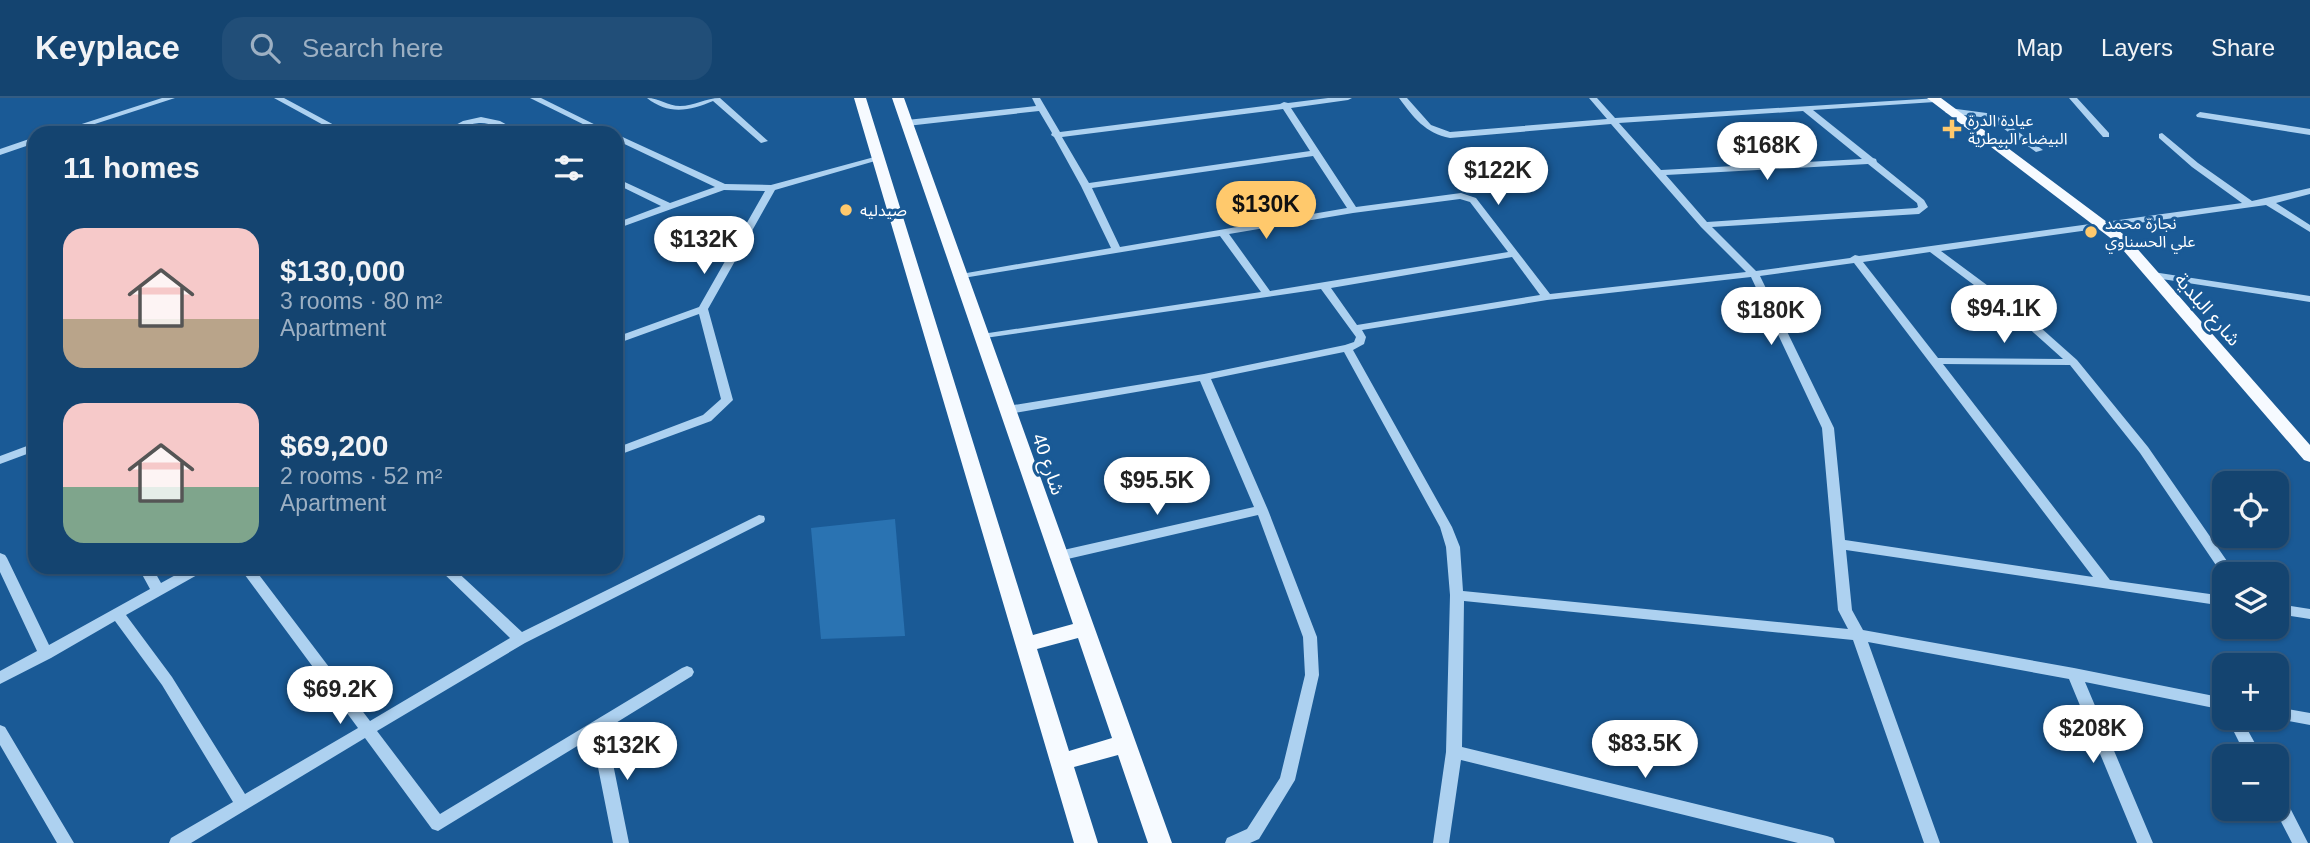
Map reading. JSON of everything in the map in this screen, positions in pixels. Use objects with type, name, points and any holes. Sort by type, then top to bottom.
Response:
[{"type":"main road","points":[[860,98],[1086,843]]},
{"type":"main road","name":"شارع 40","points":[[898,98],[1160,843]]},
{"type":"main road","name":"شارع البلدية","points":[[1934,99],[2122,240],[2310,456]]},
{"type":"main road","points":[[1026,644],[1085,629]]},
{"type":"main road","points":[[1061,761],[1125,744]]},
{"type":"street","points":[[78,126],[148,101],[171,98]]},
{"type":"street","points":[[278,98],[332,126]]},
{"type":"street","points":[[534,98],[593,126]]},
{"type":"street","points":[[651,98],[667,108],[677,109],[689,109],[714,98],[764,141]]},
{"type":"street","points":[[1055,135],[1348,98]]},
{"type":"street","points":[[1403,98],[1434,133],[1450,135],[1934,99]]},
{"type":"street","points":[[1593,98],[1704,225],[1754,274],[1828,428],[1845,610],[1858,635],[1932,843]]},
{"type":"street","points":[[1824,98],[1835,107]]},
{"type":"street","points":[[2073,98],[2106,135]]},
{"type":"street","points":[[907,123],[1038,103],[1086,186],[1117,250]]},
{"type":"street","points":[[1284,104],[1353,210]]},
{"type":"street","points":[[1704,225],[1919,211],[1923,206],[1921,202],[1806,109]]},
{"type":"street","points":[[1949,110],[1991,116],[2039,150]]},
{"type":"street","points":[[2200,115],[2310,132]]},
{"type":"street","points":[[458,126],[480,118],[504,126]]},
{"type":"street","points":[[2162,136],[2250,204]]},
{"type":"street","points":[[623,140],[723,187]]},
{"type":"street","points":[[0,152],[28,143]]},
{"type":"street","points":[[1086,186],[1316,153]]},
{"type":"street","points":[[623,223],[723,187],[771,188],[878,159]]},
{"type":"street","points":[[1660,173],[1872,161]]},
{"type":"street","points":[[623,184],[668,206]]},
{"type":"street","points":[[623,338],[703,309],[771,188]]},
{"type":"street","points":[[1356,328],[1547,297],[1754,274],[2268,202],[2309,192]]},
{"type":"street","points":[[961,276],[1353,210],[1461,196],[1473,200],[1547,297]]},
{"type":"street","points":[[2268,202],[2310,229]]},
{"type":"street","points":[[1222,232],[1268,295]]},
{"type":"street","points":[[1931,248],[2018,313],[2073,362],[2144,450],[2221,562]]},
{"type":"street","points":[[982,337],[1268,295],[1513,254]]},
{"type":"street","points":[[1855,258],[2106,584]]},
{"type":"street","points":[[2153,275],[2310,299]]},
{"type":"street","points":[[1008,410],[1204,377],[1359,344],[1361,337],[1356,328],[1324,286]]},
{"type":"street","points":[[623,449],[707,418],[727,400],[703,309]]},
{"type":"street","points":[[1347,348],[1446,527],[1453,547],[1457,595],[1454,752],[1441,843]]},
{"type":"street","points":[[1934,360],[2073,362]]},
{"type":"street","points":[[1204,377],[1262,510],[1310,637],[1312,675],[1287,780],[1253,834],[1233,843]]},
{"type":"street","points":[[0,460],[28,450]]},
{"type":"street","points":[[1059,556],[1262,510]]},
{"type":"street","points":[[177,843],[520,639],[759,520]]},
{"type":"street","points":[[1839,544],[2212,599]]},
{"type":"street","points":[[0,558],[46,654]]},
{"type":"street","points":[[149,574],[158,591]]},
{"type":"street","points":[[0,678],[188,574]]},
{"type":"street","points":[[251,574],[438,824],[687,672]]},
{"type":"street","points":[[451,574],[520,639]]},
{"type":"street","points":[[1457,595],[1858,635],[2212,702]]},
{"type":"street","points":[[2289,611],[2310,614]]},
{"type":"street","points":[[118,614],[167,681],[243,804]]},
{"type":"street","points":[[2074,674],[2145,843]]},
{"type":"street","points":[[2289,715],[2310,719]]},
{"type":"street","points":[[598,728],[621,843]]},
{"type":"street","points":[[0,731],[66,843]]},
{"type":"street","points":[[1454,752],[1827,843]]},
{"type":"street","points":[[2288,821],[2300,843]]},
{"type":"shaded area","points":[[895,519],[905,636],[821,639],[811,528]]},
{"type":"place","name":"عيادة الدرة البيضاء البيطرية","points":[[1952,129]]},
{"type":"place","name":"صيدليه","points":[[846,210]]},
{"type":"place","name":"نجارة محمد علي الحسناوي","points":[[2091,232]]}]
